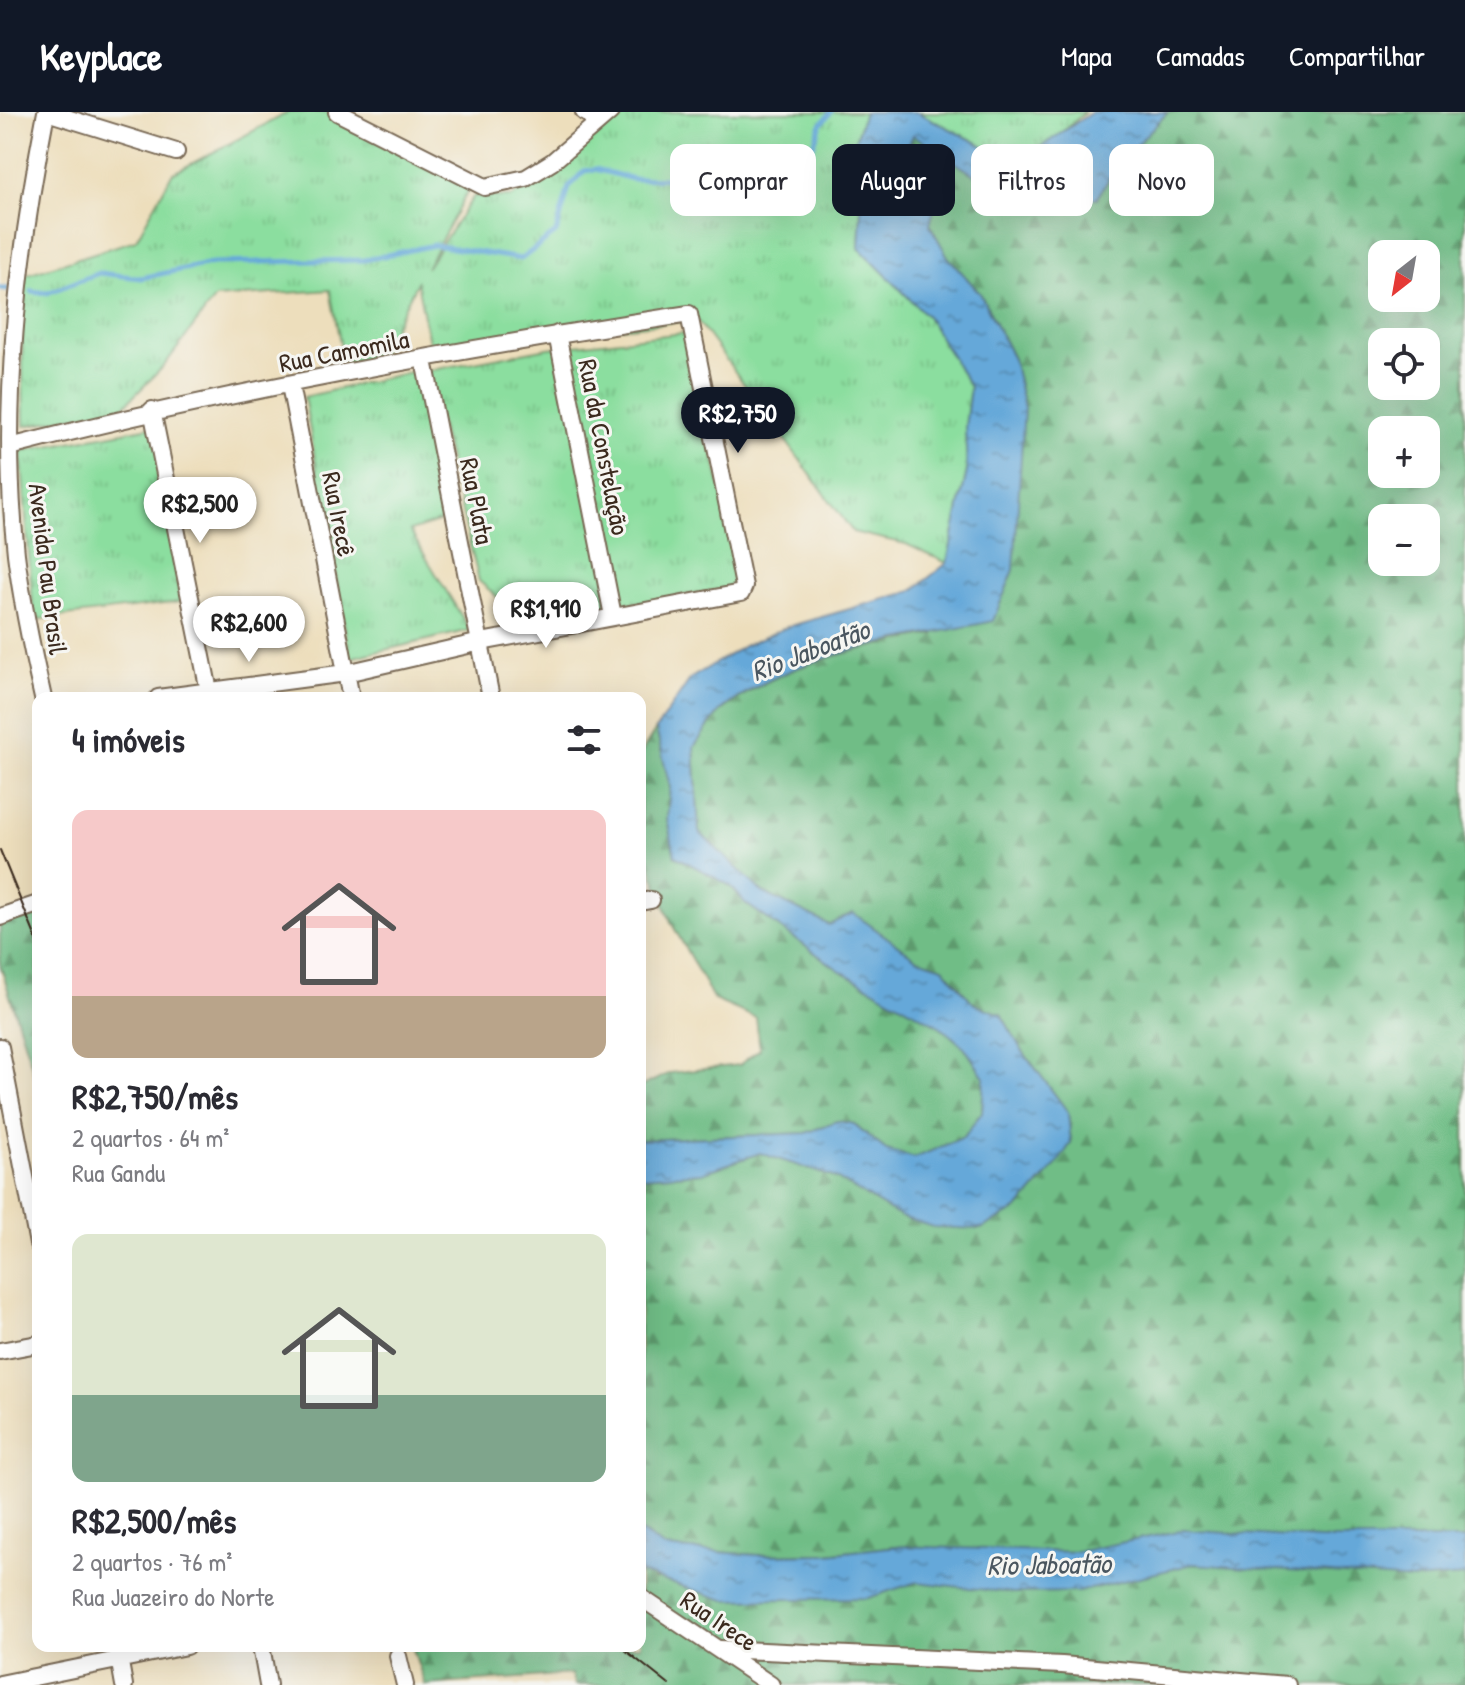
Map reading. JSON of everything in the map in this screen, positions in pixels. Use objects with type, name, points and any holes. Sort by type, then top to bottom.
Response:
[{"type":"street","points":[[46,112],[176,152]]},
{"type":"street","name":"Avenida Pau Brasil","points":[[42,692],[16,553],[10,447],[20,287],[30,193],[46,112]]},
{"type":"street","points":[[337,112],[485,187],[526,178],[552,162],[598,115]]},
{"type":"street","name":"Rua Camomila","points":[[10,447],[152,410],[557,334],[689,314],[744,586],[741,593],[613,616]]},
{"type":"street","name":"Rua da Constelação","points":[[557,334],[613,616]]},
{"type":"street","name":"Rua Plata","points":[[424,360],[490,692]]},
{"type":"street","name":"Rua Irecê","points":[[290,385],[350,692]]},
{"type":"street","points":[[152,410],[210,692]]},
{"type":"street","points":[[217,692],[346,673],[613,616]]},
{"type":"street","points":[[0,917],[32,906]]},
{"type":"street","points":[[0,1047],[32,1213]]},
{"type":"street","points":[[0,1351],[32,1345]]},
{"type":"street","name":"Rua Irece","points":[[646,1601],[771,1685]]},
{"type":"street","points":[[720,1649],[1062,1665],[1214,1676],[1287,1685]]},
{"type":"street","points":[[262,1652],[268,1685]]},
{"type":"street","points":[[0,1684],[118,1653],[124,1685]]},
{"type":"street","points":[[398,1656],[405,1685]]},
{"type":"green space","points":[[289,112],[337,112],[473,182],[426,268],[474,196],[512,197],[628,112],[864,112],[854,144],[832,144],[832,216],[861,216],[859,248],[927,316],[970,387],[965,427],[967,471],[947,563],[906,544],[853,532],[697,320],[430,347],[417,282],[379,357],[344,363],[330,290],[215,298],[163,367],[122,408],[24,426],[21,276],[136,240],[172,174]]},
{"type":"green space","points":[[917,112],[1085,112],[1046,144],[980,144]]},
{"type":"green space","points":[[1168,112],[1465,112],[1465,1685],[575,1685],[571,1674],[425,1685],[414,1652],[646,1652],[646,1555],[653,1580],[897,1546],[827,1554],[757,1555],[665,1548],[646,1535],[646,1177],[702,1173],[760,1153],[836,1178],[901,1217],[1018,1209],[1071,1143],[1068,1112],[1021,1049],[1001,1014],[974,1004],[943,967],[916,959],[887,939],[829,925],[762,892],[699,832],[694,747],[721,712],[748,692],[773,679],[852,651],[934,634],[1024,408],[1013,359],[980,293],[948,257],[930,225],[930,216],[955,216],[955,159],[971,163],[971,216],[1093,216],[1093,197],[1096,198],[1109,178],[1109,216],[1214,216],[1214,144],[1137,144]]},
{"type":"green space","points":[[913,134],[928,144],[909,144]]},
{"type":"green space","points":[[684,333],[744,586],[524,620],[479,581],[427,371],[548,348]]},
{"type":"green space","points":[[419,370],[444,520],[410,531],[470,630],[350,658],[304,397]]},
{"type":"green space","points":[[156,426],[180,602],[34,620],[21,451]]},
{"type":"green space","points":[[656,729],[670,787],[667,820],[675,856],[731,886],[745,903],[839,970],[941,1027],[965,1048],[984,1077],[982,1113],[964,1137],[915,1158],[886,1150],[854,1124],[837,1121],[806,1133],[646,1140],[646,1084],[670,1073],[739,1065],[760,1049],[756,1018],[714,1000],[671,922],[646,855],[646,745]]},
{"type":"green space","points":[[32,914],[32,1067],[0,964],[0,924]]},
{"type":"water","points":[[864,112],[917,112],[980,144],[971,144],[971,173],[955,162],[955,144],[927,144],[913,135],[909,144],[854,144]]},
{"type":"water","points":[[1092,112],[1168,112],[1137,144],[1109,144],[1109,179],[1097,198],[1093,198],[1093,144],[1045,144]]},
{"type":"water","name":"Rio Jaboatão","points":[[861,216],[932,216],[930,225],[948,257],[980,293],[1013,359],[1024,408],[1014,570],[993,621],[818,660],[753,688],[724,708],[694,747],[699,832],[762,892],[829,925],[853,913],[916,958],[943,967],[974,1004],[1001,1014],[1021,1049],[1068,1112],[1071,1143],[1018,1209],[981,1229],[933,1227],[901,1217],[836,1178],[760,1153],[702,1173],[646,1177],[646,1140],[806,1133],[837,1121],[854,1124],[886,1150],[915,1158],[964,1137],[982,1112],[984,1077],[965,1048],[941,1027],[839,970],[745,903],[731,886],[675,856],[667,820],[670,787],[656,729],[691,678],[744,646],[787,627],[912,591],[947,563],[967,471],[965,427],[970,387],[927,316],[859,248]]},
{"type":"water","name":"Rio Jaboatão","points":[[1183,1530],[1319,1539],[1465,1539],[1465,1576],[1413,1580],[1193,1564],[1078,1592],[1013,1593],[917,1582],[868,1598],[725,1600],[646,1575],[646,1535],[665,1548],[757,1555],[827,1554],[897,1546],[1076,1552]]},
{"type":"waterway","points":[[32,291],[47,293],[99,273],[141,278],[213,263],[364,260],[434,245],[521,259],[556,233],[569,187],[584,171],[595,169],[633,179],[689,178],[753,141],[768,147],[788,176],[805,169],[821,124],[831,112]]},
{"type":"waterway","points":[[0,288],[7,289]]},
{"type":"tram line","points":[[0,850],[32,928]]},
{"type":"tram line","points":[[628,1652],[669,1685]]}]
